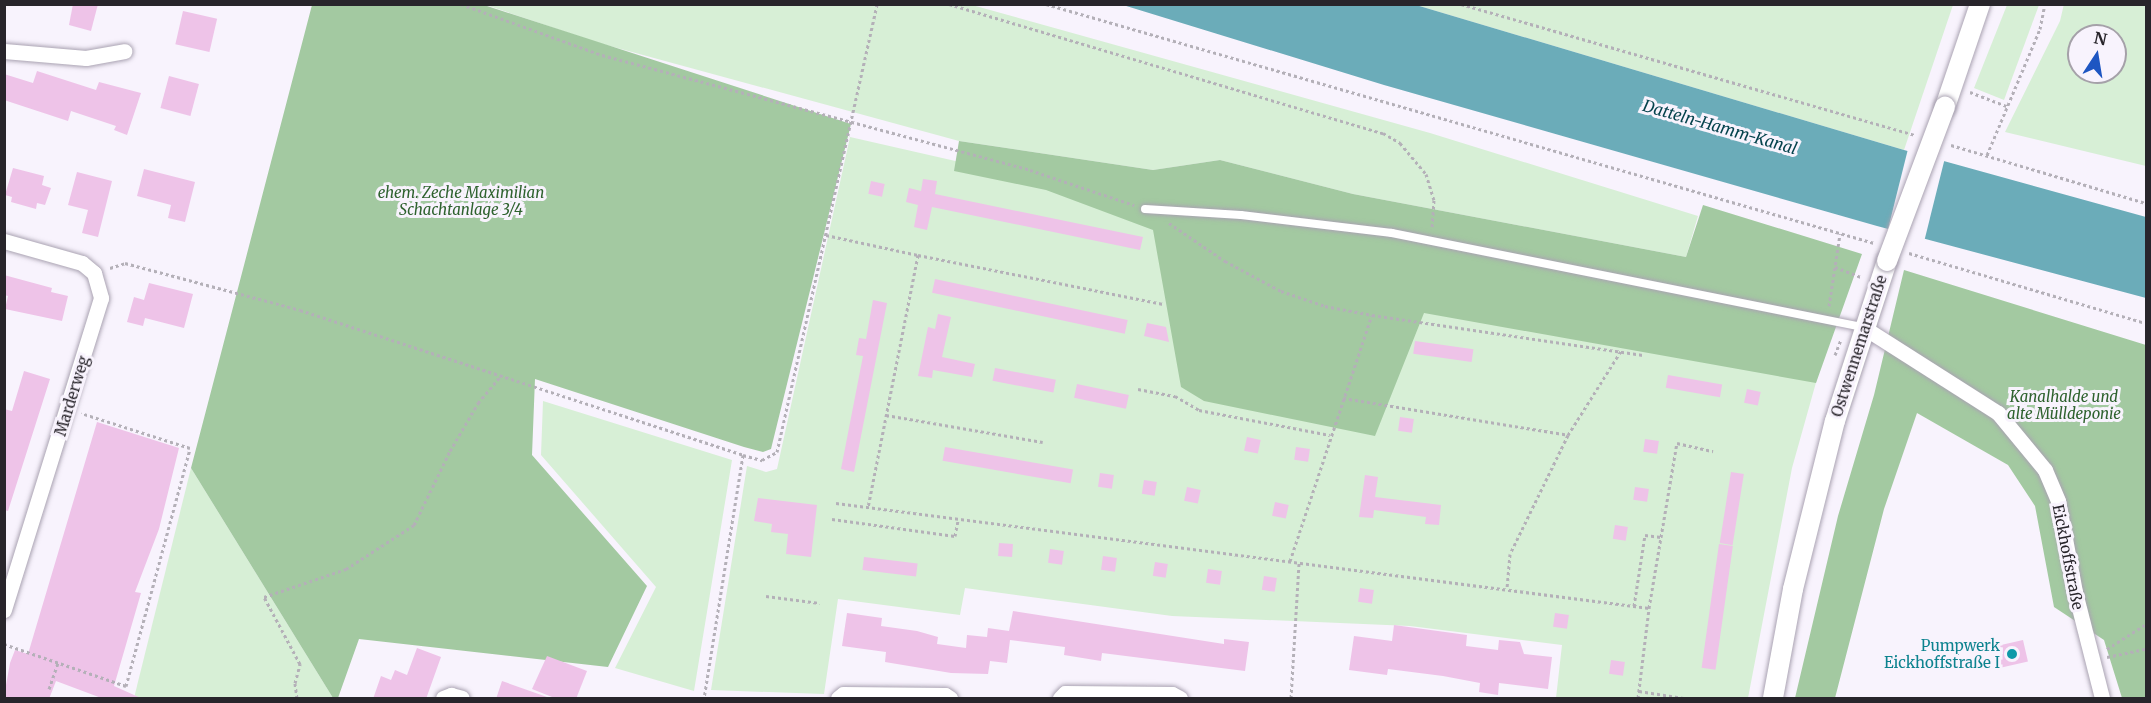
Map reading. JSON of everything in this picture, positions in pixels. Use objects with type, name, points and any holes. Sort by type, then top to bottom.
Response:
[{"type":"street","name":"Ostwennemarstraße","points":[[1773,699],[1812,511],[1885,253],[1945,107],[1980,4]]},
{"type":"street","points":[[4,51],[86,58],[124,51]]},
{"type":"street","points":[[4,241],[82,263],[94,273]]},
{"type":"street","name":"Marderweg","points":[[4,610],[99,309],[100,286],[94,273]]},
{"type":"street","name":"Eickhoffstraße","points":[[1863,327],[1963,387],[1998,414],[2045,470],[2058,501],[2090,660],[2102,699]]},
{"type":"street","points":[[838,699],[843,693],[945,695],[950,699]]},
{"type":"street","points":[[1060,699],[1065,693],[1172,694],[1180,699]]},
{"type":"street","points":[[443,699],[451,695],[462,699]]},
{"type":"lane","points":[[1145,209],[1241,215],[1431,241],[1863,327]]},
{"type":"path","points":[[460,4],[602,55],[851,124],[1030,170],[1145,209],[1262,282],[1325,306],[1643,355]]},
{"type":"path","points":[[94,273],[125,263],[311,314],[762,460],[777,452],[877,4]]},
{"type":"path","points":[[948,4],[1383,133],[1400,142],[1426,174],[1434,200],[1431,241]]},
{"type":"path","points":[[1046,4],[1840,234],[1885,253]]},
{"type":"path","points":[[1461,4],[1926,138]]},
{"type":"path","points":[[1987,155],[2040,29],[2045,4]]},
{"type":"path","points":[[1966,90],[2007,106]]},
{"type":"path","points":[[1947,144],[2146,203]]},
{"type":"path","points":[[1828,310],[1840,234]]},
{"type":"path","points":[[826,236],[1163,304]]},
{"type":"path","points":[[1904,251],[2146,322]]},
{"type":"path","points":[[868,507],[918,255]]},
{"type":"path","points":[[1835,267],[1858,276]]},
{"type":"path","points":[[1290,561],[1342,398],[1372,315]]},
{"type":"path","points":[[1507,588],[1510,554],[1568,435],[1621,351]]},
{"type":"path","points":[[297,699],[295,683],[300,664],[264,597],[346,569],[414,525],[450,450],[478,403],[501,376]]},
{"type":"path","points":[[1138,389],[1174,396],[1199,410],[1330,435]]},
{"type":"path","points":[[1342,398],[1568,435]]},
{"type":"path","points":[[4,644],[126,686],[189,448],[68,409]]},
{"type":"path","points":[[885,416],[1043,442]]},
{"type":"path","points":[[1638,699],[1649,608],[1677,443],[1713,450]]},
{"type":"path","points":[[704,699],[743,455]]},
{"type":"path","points":[[836,503],[1649,608]]},
{"type":"path","points":[[832,519],[955,536],[958,520]]},
{"type":"path","points":[[1634,606],[1646,535],[1661,537]]},
{"type":"path","points":[[1290,699],[1299,563]]},
{"type":"path","points":[[766,596],[820,603]]},
{"type":"path","points":[[2090,660],[2146,624]]},
{"type":"path","points":[[2090,660],[2146,649]]},
{"type":"path","points":[[49,689],[58,663]]},
{"type":"path","points":[[1639,691],[1683,699]]},
{"type":"green space","points":[[2064,4],[2146,5],[2146,166],[2005,132],[2060,21]]},
{"type":"green space","name":"ehem. Zeche Maximilian Schachtanlage 3/4","points":[[312,5],[484,5],[851,124],[771,449],[763,452],[744,447],[535,379],[532,455],[647,586],[608,667],[359,639],[338,698],[333,698],[191,468]]},
{"type":"green space","points":[[486,5],[972,5],[1430,133],[1698,216],[1686,257],[1353,194],[1220,160],[1153,170],[959,141],[599,43]]},
{"type":"green space","points":[[1416,5],[1953,5],[1904,150]]},
{"type":"green space","points":[[2007,5],[2039,5],[2004,100],[1974,88]]},
{"type":"green space","points":[[850,137],[1030,178],[1831,329],[1792,468],[1748,698],[1556,698],[1562,645],[1410,626],[1172,616],[965,588],[960,615],[838,599],[824,694],[711,690],[747,466],[766,472],[777,469]]},
{"type":"green space","points":[[959,141],[1153,170],[1220,160],[1353,194],[1686,257],[1703,205],[1862,254],[1816,383],[1424,313],[1375,436],[1204,401],[1181,387],[1153,230],[1046,190],[954,171]]},
{"type":"green space","name":"Kanalhalde und alte Mülldeponie","points":[[1904,270],[2146,345],[2146,698],[2122,698],[2104,640],[2054,607],[2035,506],[2008,465],[1917,413],[1884,509],[1835,698],[1795,698],[1838,516],[1874,395]]},
{"type":"green space","points":[[543,401],[732,460],[694,691],[615,668],[656,587],[541,455]]},
{"type":"green space","points":[[191,468],[333,698],[134,698]]},
{"type":"water","name":"Datteln-Hamm-Kanal","points":[[1123,5],[1416,5],[1904,150],[2146,217],[2146,298],[1877,226],[1384,85]]},
{"type":"pier","points":[[1908,149],[1945,158],[1924,241],[1887,231]]},
{"type":"building","points":[[73,4],[98,4],[91,31],[69,25]]},
{"type":"building","points":[[183,11],[217,19],[209,52],[175,44]]},
{"type":"building","points":[[37,71],[96,90],[99,82],[141,93],[127,135],[114,130],[116,126],[71,111],[68,121],[4,100],[4,74],[33,83]]},
{"type":"building","points":[[169,76],[199,84],[190,116],[160,108]]},
{"type":"building","points":[[13,168],[44,176],[42,185],[51,188],[45,205],[37,203],[36,209],[11,202],[12,197],[5,195]]},
{"type":"building","points":[[144,169],[195,182],[185,222],[168,218],[171,205],[137,196]]},
{"type":"building","points":[[77,172],[112,181],[98,237],[82,233],[88,210],[68,205]]},
{"type":"building","points":[[923,179],[937,181],[935,194],[1143,237],[1140,250],[932,207],[927,230],[914,227],[918,205],[906,202],[909,188],[921,191]]},
{"type":"building","points":[[871,181],[885,184],[882,197],[868,194]]},
{"type":"building","points":[[4,275],[52,288],[51,292],[68,296],[62,321],[5,309],[8,296],[4,295]]},
{"type":"building","points":[[935,279],[1128,320],[1125,334],[932,293]]},
{"type":"building","points":[[149,283],[193,294],[184,328],[145,318],[143,326],[127,322],[134,297],[144,300]]},
{"type":"building","points":[[873,300],[887,303],[854,472],[841,469],[863,356],[856,355],[859,338],[866,339]]},
{"type":"building","points":[[938,314],[951,317],[942,357],[975,364],[972,377],[933,370],[932,378],[918,376],[928,327],[935,329]]},
{"type":"building","points":[[1147,323],[1166,327],[1169,342],[1144,336]]},
{"type":"building","points":[[1415,341],[1473,349],[1472,362],[1413,354]]},
{"type":"building","points":[[995,368],[1056,380],[1053,393],[993,381]]},
{"type":"building","points":[[24,371],[50,379],[8,511],[4,510],[4,409],[12,411]]},
{"type":"building","points":[[1668,375],[1722,385],[1720,397],[1666,388]]},
{"type":"building","points":[[1077,384],[1129,395],[1126,409],[1074,398]]},
{"type":"building","points":[[1747,389],[1761,392],[1758,406],[1744,403]]},
{"type":"building","points":[[1400,417],[1414,419],[1412,433],[1398,431]]},
{"type":"building","points":[[97,422],[179,448],[159,529],[135,592],[141,593],[114,686],[143,699],[104,699],[56,681],[49,699],[11,699],[4,696],[10,663],[15,650],[28,654]]},
{"type":"building","points":[[1247,437],[1261,440],[1258,454],[1244,451]]},
{"type":"building","points":[[1645,439],[1659,441],[1657,454],[1643,452]]},
{"type":"building","points":[[945,447],[1073,470],[1071,483],[943,461]]},
{"type":"building","points":[[1296,447],[1310,449],[1308,462],[1294,460]]},
{"type":"building","points":[[1731,472],[1744,474],[1733,545],[1720,543]]},
{"type":"building","points":[[1100,473],[1114,475],[1112,489],[1098,487]]},
{"type":"building","points":[[1365,475],[1378,477],[1375,497],[1441,505],[1439,525],[1425,524],[1426,517],[1374,510],[1373,518],[1359,517]]},
{"type":"building","points":[[1144,480],[1157,482],[1155,496],[1142,494]]},
{"type":"building","points":[[1187,487],[1201,490],[1198,504],[1184,501]]},
{"type":"building","points":[[1635,487],[1649,489],[1647,502],[1633,500]]},
{"type":"building","points":[[758,498],[817,505],[811,557],[786,554],[788,534],[771,532],[772,524],[754,521]]},
{"type":"building","points":[[1275,502],[1289,505],[1286,519],[1272,516]]},
{"type":"building","points":[[1615,525],[1628,527],[1626,541],[1613,539]]},
{"type":"building","points":[[999,543],[1013,544],[1012,557],[998,556]]},
{"type":"building","points":[[1719,544],[1733,546],[1715,670],[1702,668]]},
{"type":"building","points":[[1050,549],[1064,551],[1062,565],[1048,563]]},
{"type":"building","points":[[1103,556],[1117,558],[1115,572],[1101,570]]},
{"type":"building","points":[[864,557],[918,564],[916,576],[862,570]]},
{"type":"building","points":[[1155,562],[1168,564],[1166,578],[1153,576]]},
{"type":"building","points":[[1208,569],[1222,571],[1220,585],[1206,583]]},
{"type":"building","points":[[1264,576],[1277,578],[1275,592],[1262,590]]},
{"type":"building","points":[[1360,588],[1374,590],[1372,604],[1358,602]]},
{"type":"building","points":[[1013,611],[1224,644],[1224,639],[1249,642],[1245,671],[1102,653],[1101,661],[1064,655],[1065,647],[1010,640],[1007,663],[990,661],[988,674],[951,673],[885,662],[886,652],[842,646],[847,613],[882,618],[881,626],[917,631],[938,637],[937,644],[966,648],[967,635],[987,637],[988,628],[1009,631]]},
{"type":"building","points":[[1555,613],[1569,615],[1567,629],[1553,627]]},
{"type":"building","points":[[1394,625],[1467,635],[1466,646],[1498,650],[1499,640],[1520,642],[1524,654],[1552,657],[1548,689],[1499,683],[1498,695],[1479,692],[1480,683],[1443,676],[1388,669],[1387,675],[1349,670],[1354,636],[1392,641]]},
{"type":"building","name":"Pumpwerk Eickhoffstraße I","points":[[2023,640],[2028,661],[2002,668],[1997,646]]},
{"type":"building","points":[[417,648],[441,657],[426,699],[373,699],[381,676],[391,680],[395,670],[407,675]]},
{"type":"building","points":[[547,656],[587,671],[576,699],[557,699],[532,689]]},
{"type":"building","points":[[1611,660],[1625,662],[1623,676],[1609,674]]},
{"type":"building","points":[[502,681],[547,697],[546,699],[496,699]]},
{"type":"place","name":"Pumpwerk Eickhoffstraße I","points":[[2012,654]]}]
